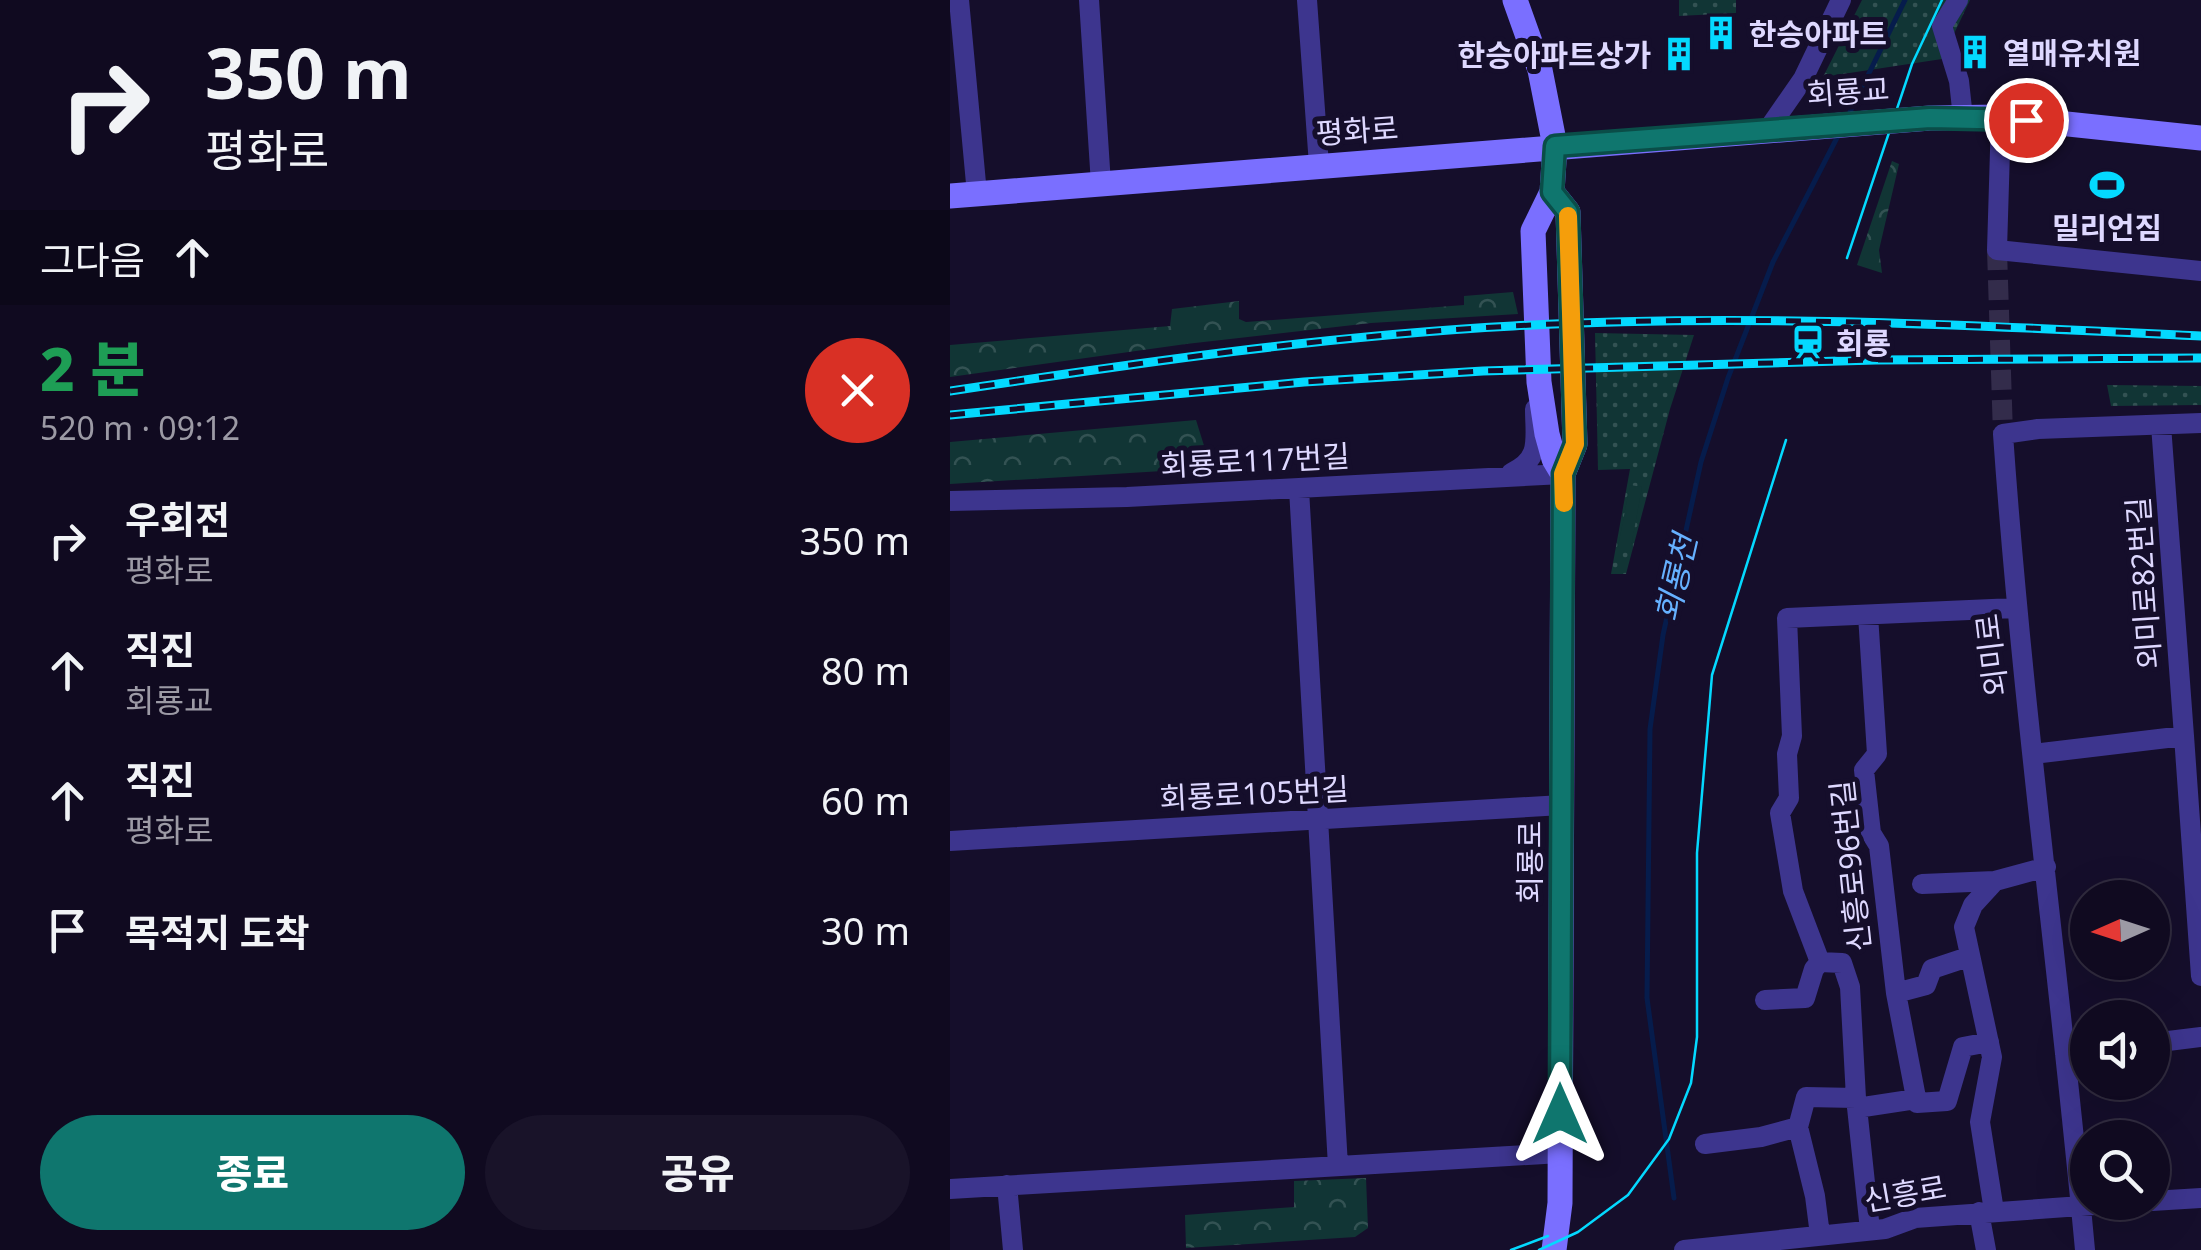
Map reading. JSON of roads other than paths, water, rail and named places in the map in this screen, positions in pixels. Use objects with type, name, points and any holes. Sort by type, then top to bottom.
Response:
[{"type":"street","points":[[950,1],[961,0],[977,194]]},
{"type":"street","points":[[1089,0],[1101,184]]},
{"type":"street","points":[[1307,0],[1319,165]]},
{"type":"street","name":"회룡로","points":[[1515,0],[1540,70],[1555,146],[1552,192],[1534,231],[1538,382],[1554,459],[1563,474]]},
{"type":"street","points":[[1769,128],[1803,79],[1841,0]]},
{"type":"street","points":[[1958,0],[1942,26],[1958,80],[1963,118],[2001,118],[2201,138]]},
{"type":"street","name":"회룡교","points":[[1769,128],[1963,118]]},
{"type":"street","points":[[2001,118],[1996,250],[2201,271]]},
{"type":"street","name":"평화로","points":[[950,196],[1769,128]]},
{"type":"street","name":"회룡로","points":[[1552,192],[1568,212],[1575,444],[1563,474],[1560,1204],[1554,1250]]},
{"type":"street","points":[[1504,476],[1525,466],[1534,454],[1538,382]]},
{"type":"street","points":[[2161,426],[2201,423]]},
{"type":"street","name":"외미로","points":[[2072,1120],[2015,608],[2003,434],[2038,429],[2161,426]]},
{"type":"street","name":"외미로82번길","points":[[2161,426],[2201,976]]},
{"type":"street","name":"회룡로117번길","points":[[950,501],[1299,489],[1563,474]]},
{"type":"street","points":[[1299,489],[1338,1166]]},
{"type":"street","points":[[1820,962],[1792,890],[1780,813],[1789,798],[1787,754],[1792,736],[1787,618],[2015,608]]},
{"type":"street","name":"신흥로96번길","points":[[1868,615],[1877,754],[1864,770],[1871,833],[1879,846],[1896,993],[1916,1099]]},
{"type":"street","points":[[2033,754],[2184,736]]},
{"type":"street","name":"회룡로105번길","points":[[950,841],[1562,804]]},
{"type":"street","points":[[1922,884],[1995,881],[2046,868]]},
{"type":"street","points":[[1986,1250],[1980,1122],[1992,1057],[1964,927],[1973,905],[1995,881]]},
{"type":"street","points":[[1896,993],[1926,985],[1932,970],[1968,958]]},
{"type":"street","points":[[1764,1000],[1805,998],[1820,962]]},
{"type":"street","points":[[1820,962],[1842,963],[1850,987],[1856,1103],[1870,1230]]},
{"type":"street","points":[[2170,1042],[2201,1038]]},
{"type":"street","points":[[1820,1234],[1798,1127],[1806,1097],[1856,1103],[1948,1100],[1963,1047],[1989,1042]]},
{"type":"street","points":[[2065,1054],[2070,1054]]},
{"type":"street","points":[[1705,1144],[1761,1137],[1798,1127]]},
{"type":"street","points":[[950,1189],[1560,1153]]},
{"type":"street","points":[[1007,1185],[1012,1250]]},
{"type":"street","points":[[2170,1200],[2201,1198]]},
{"type":"street","name":"신흥로","points":[[1684,1250],[1885,1229],[1916,1218],[2070,1207]]},
{"type":"street","name":"외미로","points":[[2082,1220],[2085,1250]]},
{"type":"waterway","name":"회룡천","points":[[1847,118],[1905,0]]},
{"type":"waterway","name":"회룡천","points":[[1674,1198],[1647,998],[1650,729],[1663,635],[1701,462],[1728,378],[1773,262],[1840,132]]},
{"type":"tunnel","points":[[1997,250],[2003,434]]},
{"type":"tram line","points":[[1847,258],[1912,64],[1942,0]]},
{"type":"tram line","points":[[1539,1250],[1578,1232],[1628,1195],[1669,1139],[1691,1083],[1697,1037],[1697,853],[1712,675],[1786,440]]},
{"type":"tram line","points":[[1511,1250],[1548,1236]]},
{"type":"railway","points":[[950,391],[1301,344],[1599,322],[1771,321],[2201,336]]},
{"type":"railway","points":[[950,415],[1304,382],[1483,371],[1876,360],[2201,358]]},
{"type":"place","name":"한승아파트","points":[[1721,33]]},
{"type":"place","name":"열매유치원","points":[[1975,52]]},
{"type":"place","name":"한승아파트상가","points":[[1679,54]]},
{"type":"place","name":"밀리언짐","points":[[2107,185]]},
{"type":"place","name":"회룡","points":[[1808,342]]}]
